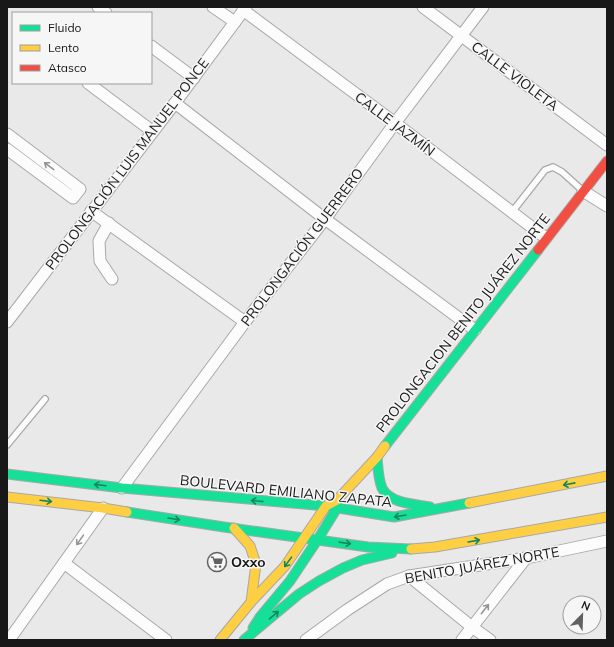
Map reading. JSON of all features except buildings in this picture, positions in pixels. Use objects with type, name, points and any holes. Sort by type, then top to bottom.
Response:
[{"type":"main road","name":"PROLONGACION BENITO JUÁREZ NORTE","points":[[244,640],[260,617],[290,581],[318,539],[337,504],[377,457],[607,161]]},
{"type":"main road","points":[[377,457],[379,477],[383,490],[392,498],[412,504],[440,508]]},
{"type":"main road","name":"BOULEVARD EMILIANO ZAPATA","points":[[7,474],[122,488],[326,506],[337,504],[394,517],[607,476]]},
{"type":"main road","points":[[7,497],[103,508],[368,547],[406,550],[435,548],[607,517]]},
{"type":"main road","points":[[220,640],[251,602],[285,566],[326,506]]},
{"type":"main road","points":[[234,528],[250,546],[256,564],[251,602]]},
{"type":"main road","points":[[244,640],[299,594],[319,581],[362,560],[406,550]]},
{"type":"street","points":[[213,7],[235,22]]},
{"type":"street","name":"CALLE VIOLETA","points":[[423,7],[607,144]]},
{"type":"street","name":"PROLONGACIÓN GUERRERO","points":[[122,488],[245,322],[325,219],[395,123],[483,7]]},
{"type":"street","name":"PROLONGACIÓN LUIS MANUEL PONCE","points":[[7,322],[245,9]]},
{"type":"street","name":"CALLE JAZMÍN","points":[[245,9],[546,238]]},
{"type":"street","points":[[152,47],[194,78]]},
{"type":"street","points":[[89,84],[152,131]]},
{"type":"street","points":[[175,103],[325,219],[475,330]]},
{"type":"street","points":[[7,134],[80,189],[73,198],[7,149]]},
{"type":"street","points":[[583,191],[607,206]]},
{"type":"street","points":[[91,211],[245,322]]},
{"type":"street","points":[[109,223],[99,241],[100,261],[112,279]]},
{"type":"street","points":[[9,640],[103,508]]},
{"type":"street","name":"BENITO JUÁREZ NORTE","points":[[306,640],[347,610],[387,584],[410,576],[526,558],[606,538]]},
{"type":"street","points":[[462,640],[526,558]]},
{"type":"street","points":[[64,563],[166,640]]},
{"type":"street","points":[[410,576],[490,640]]},
{"type":"lane","points":[[512,212],[545,170],[553,167],[562,172],[583,191]]},
{"type":"lane","points":[[7,445],[45,399]]},
{"type":"traffic: fast","points":[[385,446],[538,250]]},
{"type":"traffic: fast","points":[[377,457],[378,472],[382,488],[386,493],[403,502],[430,507]]},
{"type":"traffic: fast","points":[[7,474],[122,488],[326,506],[394,517],[469,503]]},
{"type":"traffic: fast","points":[[253,628],[260,617],[290,581],[318,539],[337,508],[337,500]]},
{"type":"traffic: fast","points":[[127,512],[368,547],[411,549]]},
{"type":"traffic: fast","points":[[244,640],[299,594],[319,581],[362,560],[392,553]]},
{"type":"traffic: slow","points":[[220,640],[251,602],[285,566],[326,506],[337,500],[377,457],[385,446]]},
{"type":"traffic: slow","points":[[469,503],[607,476]]},
{"type":"traffic: slow","points":[[7,497],[127,512]]},
{"type":"traffic: slow","points":[[411,549],[435,547],[607,517]]},
{"type":"traffic: slow","points":[[234,528],[250,546],[256,564],[251,602]]},
{"type":"traffic: jam","points":[[538,250],[607,161]]},
{"type":"place","name":"Oxxo","points":[[217,562]]}]
